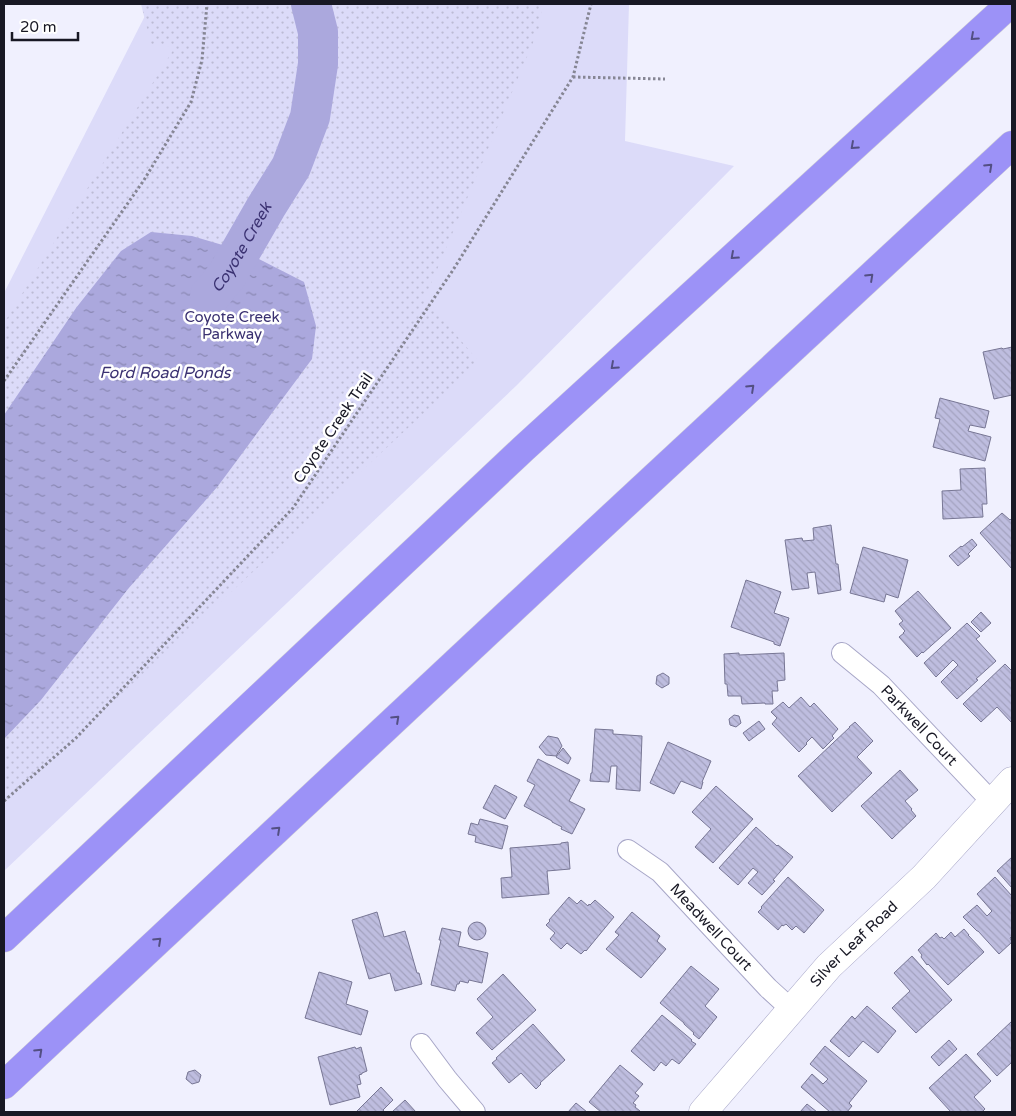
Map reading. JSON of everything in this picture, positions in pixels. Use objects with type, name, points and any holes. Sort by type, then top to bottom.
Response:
[{"type":"highway","points":[[4,938],[523,449],[1010,4]]},
{"type":"highway","points":[[4,1085],[1012,145]]},
{"type":"street","name":"Parkwell Court","points":[[842,652],[881,685],[992,802]]},
{"type":"street","name":"Silver Leaf Road","points":[[703,1112],[829,966],[924,877],[1012,781]]},
{"type":"street","name":"Meadwell Court","points":[[628,850],[660,872],[768,988],[790,1009]]},
{"type":"street","points":[[421,1044],[475,1112]]},
{"type":"path","points":[[4,381],[144,180],[190,102],[202,60],[207,4]]},
{"type":"path","name":"Coyote Creek Trail","points":[[4,801],[76,738],[293,508],[453,270],[574,76],[591,4]]},
{"type":"path","points":[[574,76],[665,79]]},
{"type":"green space","name":"Coyote Creek Parkway","points":[[141,4],[542,4],[540,26],[425,298],[479,362],[4,803],[4,323],[175,47],[151,44]]},
{"type":"green space","name":"Coyote Creek Parkway","points":[[151,4],[629,4],[625,141],[734,166],[517,385],[4,871],[4,293]]},
{"type":"water","name":"Ford Road Ponds","points":[[151,232],[192,236],[243,251],[304,282],[316,326],[312,359],[218,486],[128,589],[41,700],[4,739],[4,415],[76,308],[121,251]]},
{"type":"building","points":[[1012,347],[1012,395],[994,399],[983,352]]},
{"type":"building","points":[[940,398],[989,411],[985,428],[970,425],[968,431],[991,437],[985,461],[933,447],[940,419],[935,418]]},
{"type":"building","points":[[985,468],[987,504],[982,504],[983,517],[943,519],[942,491],[961,490],[960,469]]},
{"type":"building","points":[[1002,513],[1010,520],[1012,518],[1012,569],[980,533]]},
{"type":"building","points":[[831,525],[841,590],[818,594],[815,572],[807,573],[809,588],[792,590],[785,540],[802,538],[803,541],[814,540],[813,528]]},
{"type":"building","points":[[972,539],[977,545],[968,554],[970,556],[958,566],[949,556]]},
{"type":"building","points":[[863,547],[908,560],[898,598],[886,594],[884,602],[850,593]]},
{"type":"building","points":[[746,580],[781,592],[774,613],[789,618],[780,646],[774,644],[774,642],[731,627]]},
{"type":"building","points":[[918,591],[951,628],[917,657],[899,637],[905,631],[899,624],[903,621],[895,611]]},
{"type":"building","points":[[981,612],[991,623],[981,632],[971,622]]},
{"type":"building","points":[[967,623],[980,636],[976,639],[996,661],[957,699],[941,682],[958,665],[953,660],[936,677],[924,663]]},
{"type":"building","points":[[739,653],[739,655],[784,653],[785,680],[777,681],[778,691],[772,691],[773,704],[742,704],[741,696],[728,696],[727,684],[725,684],[724,654]]},
{"type":"building","points":[[1005,664],[1012,671],[1012,723],[997,707],[981,722],[963,704]]},
{"type":"building","points":[[663,673],[669,677],[669,684],[662,688],[656,684],[657,676]]},
{"type":"building","points":[[801,697],[810,707],[814,703],[838,729],[832,736],[834,738],[823,749],[812,737],[799,752],[772,724],[777,718],[771,712],[783,702],[789,708]]},
{"type":"building","points":[[734,715],[739,716],[741,723],[736,727],[730,725],[729,719]]},
{"type":"building","points":[[759,721],[765,729],[749,741],[743,733]]},
{"type":"building","points":[[855,722],[873,741],[857,757],[872,773],[832,812],[798,776]]},
{"type":"building","points":[[595,729],[613,730],[613,734],[642,736],[640,791],[616,789],[617,766],[611,766],[609,782],[590,781]]},
{"type":"building","points":[[548,736],[558,738],[562,746],[556,756],[546,755],[539,747]]},
{"type":"building","points":[[668,742],[711,761],[701,789],[681,781],[674,794],[650,783]]},
{"type":"building","points":[[563,748],[571,758],[568,764],[556,757]]},
{"type":"building","points":[[538,759],[580,780],[569,801],[585,809],[572,834],[524,806],[535,785],[527,781]]},
{"type":"building","points":[[900,770],[918,790],[905,801],[916,816],[892,839],[861,806]]},
{"type":"building","points":[[495,785],[517,797],[505,819],[483,808]]},
{"type":"building","points":[[716,786],[753,819],[713,863],[695,847],[711,829],[692,812]]},
{"type":"building","points":[[480,819],[508,826],[502,849],[475,842],[476,836],[468,834],[471,823],[478,825]]},
{"type":"building","points":[[756,827],[777,846],[793,857],[762,895],[748,883],[758,872],[753,868],[738,885],[719,868]]},
{"type":"building","points":[[568,842],[570,869],[547,871],[549,894],[502,898],[501,878],[512,877],[510,848]]},
{"type":"building","points":[[1012,857],[1012,888],[997,871]]},
{"type":"building","points":[[788,877],[824,910],[804,933],[796,926],[792,930],[786,924],[782,925],[778,930],[758,912]]},
{"type":"building","points":[[995,877],[1012,896],[1012,936],[1010,938],[1012,942],[999,954],[963,917],[977,905],[987,916],[992,911],[977,894]]},
{"type":"building","points":[[569,897],[577,904],[581,900],[588,906],[595,900],[614,917],[586,951],[581,954],[567,943],[561,949],[550,939],[555,933],[546,925]]},
{"type":"building","points":[[377,912],[384,937],[405,931],[422,984],[395,991],[390,973],[369,979],[352,920]]},
{"type":"building","points":[[632,912],[660,936],[657,941],[666,949],[641,978],[606,949],[619,935],[615,932]]},
{"type":"building","points":[[477,922],[483,925],[486,931],[483,937],[477,940],[471,937],[468,931],[471,925]]},
{"type":"building","points":[[442,928],[461,932],[458,946],[488,953],[482,983],[469,980],[468,983],[460,981],[455,991],[431,985]]},
{"type":"building","points":[[964,929],[984,952],[948,985],[927,965],[918,950],[936,933],[940,938],[944,939],[951,932],[955,937]]},
{"type":"building","points":[[912,956],[952,1000],[916,1033],[892,1008],[910,991],[894,973]]},
{"type":"building","points":[[691,966],[719,989],[705,1006],[717,1017],[699,1039],[684,1023],[660,1003]]},
{"type":"building","points":[[319,972],[352,982],[346,1004],[368,1011],[361,1035],[305,1018]]},
{"type":"building","points":[[503,974],[536,1010],[492,1050],[476,1033],[493,1017],[477,999]]},
{"type":"building","points":[[867,1006],[896,1031],[878,1053],[863,1041],[849,1057],[830,1041],[852,1016],[855,1019]]},
{"type":"building","points":[[662,1015],[696,1044],[679,1064],[672,1059],[666,1066],[661,1062],[654,1071],[631,1051]]},
{"type":"building","points":[[1012,1021],[1012,1062],[997,1076],[977,1054]]},
{"type":"building","points":[[533,1024],[565,1060],[536,1089],[521,1073],[509,1083],[492,1063]]},
{"type":"building","points":[[949,1040],[957,1049],[939,1066],[931,1057]]},
{"type":"building","points":[[825,1046],[867,1081],[849,1103],[852,1106],[847,1112],[830,1112],[801,1087],[812,1074],[823,1084],[828,1079],[810,1064]]},
{"type":"building","points":[[355,1047],[356,1049],[361,1047],[367,1071],[359,1075],[361,1084],[357,1085],[360,1097],[330,1105],[318,1057]]},
{"type":"building","points":[[966,1054],[991,1081],[974,1097],[985,1109],[982,1112],[951,1112],[929,1088]]},
{"type":"building","points":[[620,1065],[643,1084],[635,1093],[639,1096],[633,1103],[640,1111],[601,1112],[589,1102]]},
{"type":"building","points":[[195,1070],[201,1075],[199,1082],[192,1084],[186,1079],[188,1072]]},
{"type":"building","points":[[381,1087],[393,1100],[383,1110],[385,1112],[356,1112]]},
{"type":"building","points":[[405,1100],[416,1112],[392,1112]]},
{"type":"building","points":[[576,1103],[587,1112],[568,1112]]},
{"type":"building","points":[[807,1104],[817,1112],[800,1112]]},
{"type":"waterway","name":"Coyote Creek","points":[[210,296],[227,275],[291,167],[310,117],[318,64],[318,32],[311,4]]}]
